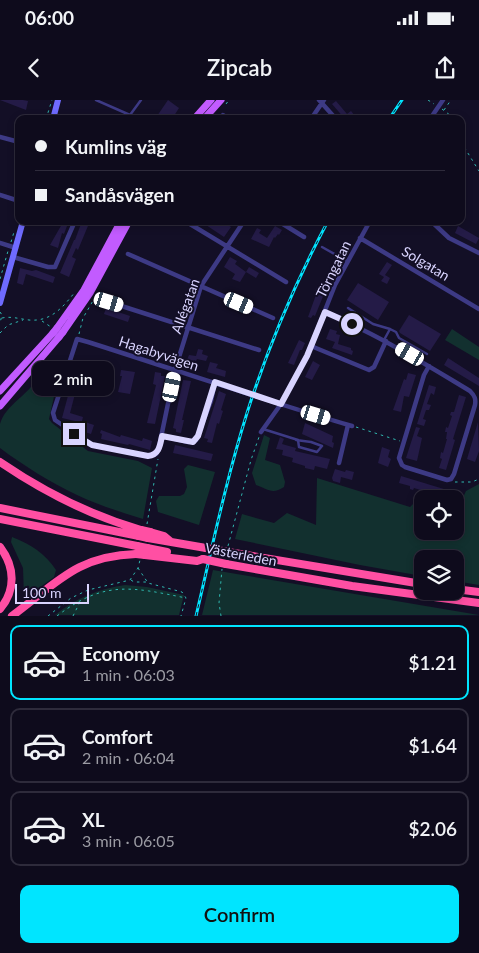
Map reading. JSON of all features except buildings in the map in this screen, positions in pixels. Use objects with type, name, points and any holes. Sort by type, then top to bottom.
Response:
[{"type":"highway","name":"Västerleden","points":[[0,462],[57,497],[140,533]]},
{"type":"highway","name":"Västerleden","points":[[0,508],[149,535],[163,535],[172,542],[414,583]]},
{"type":"highway","points":[[0,518],[137,550]]},
{"type":"highway","points":[[0,547],[10,564],[12,578],[10,592],[0,609]]},
{"type":"highway","name":"Västerleden","points":[[137,550],[197,561],[203,559],[224,566],[352,586],[479,603]]},
{"type":"highway","points":[[12,616],[56,580],[76,568],[104,558],[137,550]]},
{"type":"highway","points":[[464,590],[479,592]]},
{"type":"main road","points":[[198,115],[211,100]]},
{"type":"main road","points":[[208,115],[222,100]]},
{"type":"main road","points":[[0,406],[56,332],[84,290],[119,225]]},
{"type":"main road","points":[[0,392],[90,293],[127,225]]},
{"type":"street","points":[[54,115],[58,100]]},
{"type":"street","points":[[313,115],[321,101],[333,115]]},
{"type":"street","points":[[433,101],[442,102],[433,115]]},
{"type":"street","points":[[0,137],[15,141]]},
{"type":"street","points":[[0,195],[15,200]]},
{"type":"street","points":[[0,303],[22,225]]},
{"type":"street","points":[[13,257],[54,267],[73,225]]},
{"type":"street","points":[[192,225],[286,282]]},
{"type":"street","name":"Allégatan","points":[[78,340],[53,413],[55,420],[92,445],[152,456],[158,451],[175,370],[202,286],[241,225]]},
{"type":"street","points":[[284,225],[304,237]]},
{"type":"street","name":"Törngatan","points":[[262,430],[281,404],[311,346],[335,285],[368,225]]},
{"type":"street","points":[[436,225],[449,238],[479,253]]},
{"type":"street","name":"Solgatan","points":[[360,238],[479,309]]},
{"type":"street","points":[[0,243],[16,248]]},
{"type":"street","points":[[128,254],[273,318]]},
{"type":"street","points":[[109,302],[259,350]]},
{"type":"street","points":[[325,312],[385,340],[429,366],[470,391],[476,400],[454,474],[451,479],[447,480],[412,470],[402,465],[399,458],[424,375],[429,366]]},
{"type":"street","name":"Hagabyvägen","points":[[78,340],[350,425]]},
{"type":"street","points":[[311,346],[369,370],[374,367],[385,340]]},
{"type":"street","points":[[162,436],[188,442],[196,440],[215,382]]},
{"type":"street","points":[[339,463],[350,425]]},
{"type":"lane","points":[[96,100],[130,115],[140,100]]},
{"type":"lane","points":[[322,247],[347,261]]},
{"type":"lane","points":[[348,308],[374,324],[396,332],[399,338],[426,354]]},
{"type":"lane","points":[[385,340],[390,329]]},
{"type":"lane","points":[[262,430],[322,446],[318,452],[299,447],[296,440]]},
{"type":"path","points":[[47,115],[52,100]]},
{"type":"path","points":[[428,100],[433,101]]},
{"type":"path","points":[[450,115],[444,110],[451,100]]},
{"type":"path","points":[[465,148],[479,171]]},
{"type":"path","points":[[2,318],[40,320],[60,310],[77,289]]},
{"type":"path","points":[[94,298],[109,302]]},
{"type":"path","points":[[0,312],[2,313],[0,323]]},
{"type":"path","points":[[79,318],[82,321]]},
{"type":"path","points":[[0,333],[8,325],[29,320]]},
{"type":"path","points":[[40,320],[56,332]]},
{"type":"path","points":[[350,425],[403,442]]},
{"type":"path","points":[[227,551],[251,460],[262,430]]},
{"type":"path","points":[[447,480],[464,483],[479,479]]},
{"type":"path","points":[[221,616],[219,603],[224,566]]},
{"type":"path","points":[[138,568],[151,584],[180,591],[186,598]]},
{"type":"path","points":[[130,580],[144,583],[147,581]]},
{"type":"path","points":[[57,616],[81,600],[101,592],[123,588],[143,589],[186,598]]},
{"type":"path","points":[[182,616],[186,598]]},
{"type":"path","points":[[73,616],[81,600]]},
{"type":"green space","points":[[452,329],[479,347],[479,360],[445,340]]},
{"type":"green space","points":[[37,378],[55,392],[49,419],[52,423],[88,451],[138,461],[152,468],[143,519],[77,495],[37,473],[0,448],[0,424],[3,417]]},
{"type":"green space","points":[[264,435],[270,438],[265,460],[280,465],[285,482],[284,487],[276,491],[256,485],[252,473]]},
{"type":"green space","points":[[188,465],[215,472],[199,525],[158,512],[156,501],[159,496],[180,496],[184,494],[187,487],[184,469]]},
{"type":"green space","points":[[317,478],[410,507],[414,503],[414,540],[464,540],[464,495],[466,491],[479,484],[479,585],[464,582],[464,550],[414,550],[414,575],[235,539],[242,514],[274,523],[287,513],[316,525]]},
{"type":"green space","points":[[12,537],[37,550],[56,570],[54,577],[28,596],[24,596],[23,568],[11,542]]},
{"type":"green space","points":[[213,570],[479,615],[202,615]]},
{"type":"green space","points":[[125,585],[147,587],[184,595],[179,615],[55,615],[88,595]]},
{"type":"railway","points":[[392,115],[402,100]]},
{"type":"railway","points":[[196,616],[232,463],[255,388],[293,292],[326,225]]},
{"type":"route","points":[[74,434],[92,445],[148,456],[156,454],[162,436],[193,442],[198,436],[215,382],[281,404],[307,356],[325,312],[352,324]]}]
